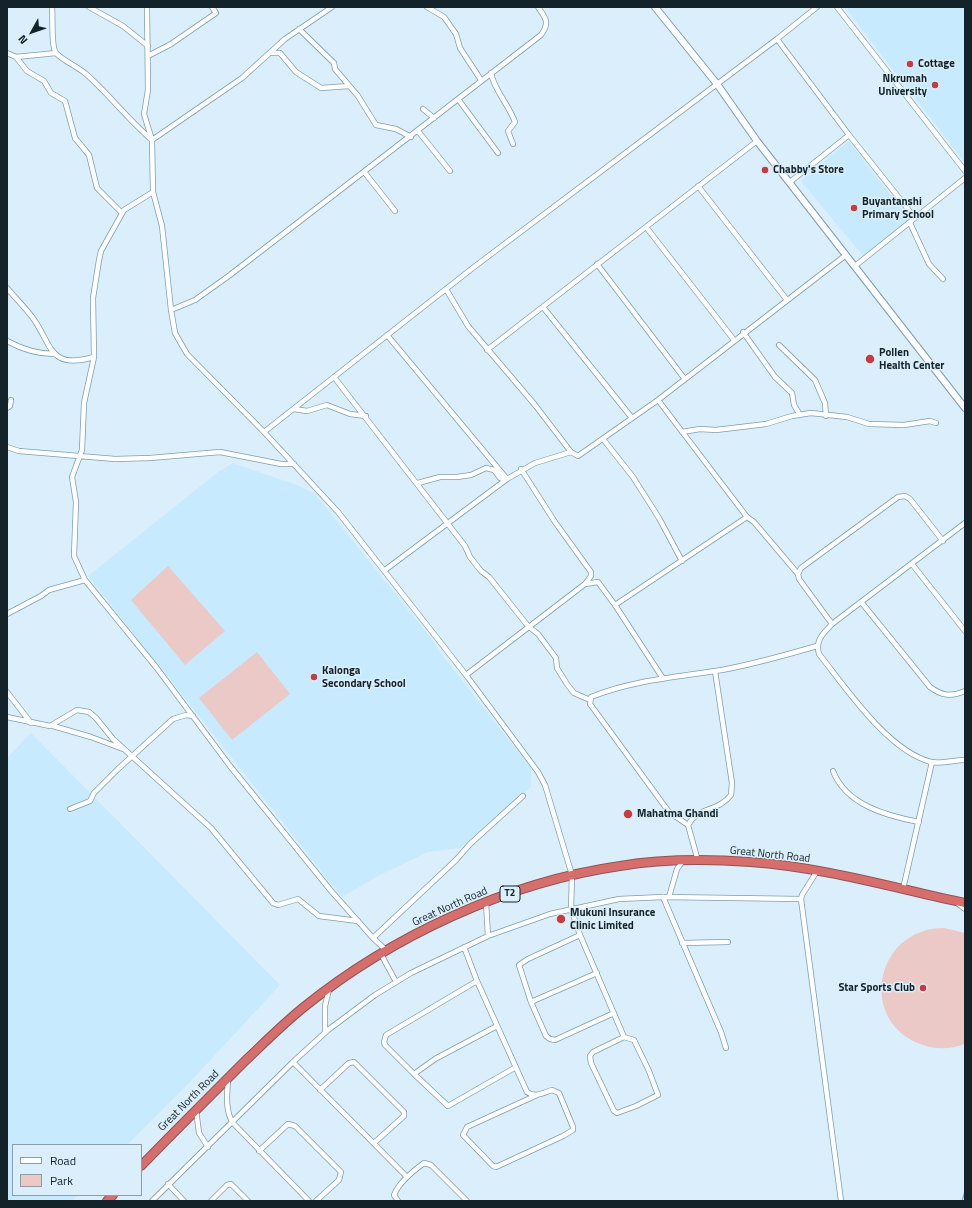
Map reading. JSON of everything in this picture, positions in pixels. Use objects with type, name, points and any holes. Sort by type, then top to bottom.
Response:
[{"type":"highway","name":"Great North Road","points":[[142,1165],[284,1024],[354,970],[444,920],[486,903],[572,875],[621,865],[682,861],[750,862],[817,871],[965,903]]},
{"type":"street","points":[[52,7],[54,45],[56,53]]},
{"type":"street","points":[[89,7],[123,26],[148,46]]},
{"type":"street","points":[[147,7],[148,90],[144,114],[152,140],[153,192],[162,226],[167,258],[170,310],[175,333],[187,354],[264,432],[338,512],[466,675],[542,779],[572,875],[571,909],[580,935],[624,1036],[634,1040],[649,1071],[658,1095],[652,1099],[617,1113],[614,1111],[591,1063],[590,1056],[593,1052],[624,1036]]},
{"type":"street","points":[[148,56],[171,44],[216,13],[212,7]]},
{"type":"street","points":[[152,140],[242,78],[285,39],[332,7]]},
{"type":"street","points":[[427,7],[444,17],[456,34],[460,48],[481,80]]},
{"type":"street","points":[[170,310],[195,300],[206,293],[365,173],[481,80],[541,35],[547,27],[547,20],[538,7]]},
{"type":"street","points":[[655,7],[717,84],[757,141],[965,408]]},
{"type":"street","points":[[264,432],[446,289],[777,39],[817,7]]},
{"type":"street","points":[[837,7],[965,171]]},
{"type":"street","points":[[299,29],[334,63],[335,69],[349,86],[376,125],[396,129],[411,137]]},
{"type":"street","points":[[777,39],[849,135],[915,218]]},
{"type":"street","points":[[7,53],[16,57],[27,70],[44,81],[53,95],[65,100],[74,138],[89,155],[97,188],[122,213]]},
{"type":"street","points":[[16,57],[56,53],[85,73],[115,101],[137,127],[152,140]]},
{"type":"street","points":[[270,53],[280,53],[296,72],[321,88],[349,86]]},
{"type":"street","points":[[491,73],[492,81],[512,114],[515,122],[508,131],[513,144]]},
{"type":"street","points":[[458,99],[498,153]]},
{"type":"street","points":[[423,109],[434,118]]},
{"type":"street","points":[[418,131],[450,171]]},
{"type":"street","points":[[790,182],[849,135]]},
{"type":"street","points":[[486,350],[757,141]]},
{"type":"street","points":[[365,173],[395,211]]},
{"type":"street","points":[[855,266],[965,178]]},
{"type":"street","points":[[698,186],[787,300]]},
{"type":"street","points":[[153,192],[138,200],[122,213],[101,251],[99,260],[93,298],[94,357],[84,403],[83,442],[72,476],[76,502],[74,556],[84,580],[156,667],[332,892],[373,938],[384,953],[396,982]]},
{"type":"street","points":[[910,223],[929,264],[943,279]]},
{"type":"street","points":[[646,227],[734,340]]},
{"type":"street","points":[[446,289],[468,326],[486,350],[535,405],[571,452],[578,456],[658,400],[743,332],[846,255]]},
{"type":"street","points":[[597,264],[684,378]]},
{"type":"street","points":[[7,288],[29,313],[54,354]]},
{"type":"street","points":[[543,306],[632,418]]},
{"type":"street","points":[[743,332],[775,377],[792,393],[794,404],[800,415]]},
{"type":"street","points":[[387,335],[507,479]]},
{"type":"street","points":[[7,341],[21,348],[45,354],[54,354],[68,360],[81,360],[94,357]]},
{"type":"street","points":[[779,345],[815,380],[825,403],[826,416]]},
{"type":"street","points":[[334,376],[466,546],[476,563],[528,626],[538,634],[556,658],[557,668],[570,688],[581,697],[590,700]]},
{"type":"street","points":[[7,408],[10,406],[11,400]]},
{"type":"street","points":[[658,400],[747,518],[754,522],[798,574],[799,578],[832,624]]},
{"type":"street","points":[[294,409],[307,411],[327,405],[350,414],[366,416]]},
{"type":"street","points":[[682,432],[700,429],[716,430],[766,424],[811,413],[826,416],[847,417],[869,424],[904,425],[930,420],[936,422]]},
{"type":"street","points":[[603,439],[633,477],[659,518],[682,561]]},
{"type":"street","points":[[7,447],[19,450],[115,459],[150,458],[220,452],[281,464],[294,464]]},
{"type":"street","points":[[385,570],[521,469],[556,455],[571,452]]},
{"type":"street","points":[[418,484],[440,477],[471,475],[486,468],[494,470],[500,478],[507,479]]},
{"type":"street","points":[[521,469],[592,574],[615,605],[662,677]]},
{"type":"street","points":[[798,574],[801,568],[898,497],[905,496],[910,499],[942,541]]},
{"type":"street","points":[[615,605],[747,518]]},
{"type":"street","points":[[964,525],[832,624],[819,639],[817,646],[819,654],[883,732],[907,751],[932,762],[965,760]]},
{"type":"street","points":[[912,564],[965,631]]},
{"type":"street","points":[[466,675],[528,626],[585,584],[592,574]]},
{"type":"street","points":[[7,614],[41,596],[49,590],[84,580]]},
{"type":"street","points":[[585,584],[598,582]]},
{"type":"street","points":[[862,602],[930,687],[938,693],[950,696],[965,691]]},
{"type":"street","points":[[590,700],[591,697],[602,693],[662,677],[715,671],[761,662],[817,646]]},
{"type":"street","points":[[688,825],[696,814],[721,805],[731,795],[732,783],[715,671]]},
{"type":"street","points":[[7,692],[31,723]]},
{"type":"street","points":[[590,700],[590,704],[669,812],[688,825],[698,861]]},
{"type":"street","points":[[53,726],[77,710],[89,712],[96,718],[113,739],[211,828],[275,905],[296,899],[300,900],[319,916],[358,921]]},
{"type":"street","points":[[70,809],[90,801],[94,793],[173,719],[186,715],[193,716]]},
{"type":"street","points":[[7,717],[31,723],[53,726],[91,737],[126,751]]},
{"type":"street","points":[[904,889],[932,762]]},
{"type":"street","points":[[833,771],[836,779],[853,796],[866,805],[881,813],[919,822]]},
{"type":"street","points":[[373,938],[456,860],[470,844],[523,796]]},
{"type":"street","points":[[682,861],[677,869],[666,897],[682,943],[721,1032],[726,1048]]},
{"type":"street","points":[[817,871],[801,899],[840,1201]]},
{"type":"street","points":[[152,1201],[325,1032],[375,995],[396,982],[464,947],[488,936],[550,914],[619,899],[666,897],[801,899]]},
{"type":"street","points":[[954,901],[965,909]]},
{"type":"street","points":[[486,903],[488,936]]},
{"type":"street","points":[[580,935],[521,963],[519,968],[531,1002],[546,1036],[550,1040],[555,1040],[614,1013]]},
{"type":"street","points":[[682,943],[728,942]]},
{"type":"street","points":[[464,947],[477,981],[527,1092],[531,1095],[537,1095],[552,1090],[558,1093],[574,1127],[573,1130],[504,1164],[496,1167],[493,1166],[464,1135],[466,1127],[537,1095]]},
{"type":"street","points":[[531,1002],[597,973]]},
{"type":"street","points":[[477,981],[386,1035],[384,1042],[385,1045],[448,1106],[516,1067]]},
{"type":"street","points":[[325,1032],[325,1006],[330,988]]},
{"type":"street","points":[[414,1074],[435,1059],[497,1026]]},
{"type":"street","points":[[293,1062],[407,1177]]},
{"type":"street","points":[[320,1090],[349,1063],[354,1062],[404,1112],[404,1116],[374,1143]]},
{"type":"street","points":[[228,1078],[227,1105],[229,1117],[259,1151],[309,1201]]},
{"type":"street","points":[[196,1110],[199,1133],[208,1147]]},
{"type":"street","points":[[259,1151],[288,1124],[295,1126],[341,1172],[339,1180],[316,1201]]},
{"type":"street","points":[[398,1201],[394,1195],[407,1177],[424,1163],[429,1163],[467,1201]]},
{"type":"street","points":[[168,1184],[184,1201]]},
{"type":"street","points":[[211,1201],[227,1185],[231,1184],[248,1201]]},
{"type":"shaded area","name":"Nkrumah University","points":[[845,7],[965,7],[965,163]]},
{"type":"shaded area","points":[[849,141],[910,220],[863,256],[801,181]]},
{"type":"shaded area","name":"Kalonga Secondary School","points":[[233,463],[297,485],[315,494],[434,642],[438,650],[531,768],[531,787],[460,848],[428,852],[380,875],[342,897],[88,576],[218,472]]},
{"type":"shaded area","points":[[31,733],[280,985],[188,1084],[128,1144],[12,1144],[12,1196],[77,1196],[72,1201],[7,1201],[7,758]]},
{"type":"green space","points":[[168,566],[225,631],[185,665],[131,600]]},
{"type":"green space","points":[[257,652],[290,694],[232,740],[199,698]]},
{"type":"green space","name":"Star Sports Club","points":[[944,928],[965,933],[965,1044],[950,1048],[928,1047],[902,1034],[889,1017],[882,998],[882,978],[889,959],[902,943],[920,932]]},
{"type":"waterway","points":[[962,1201],[965,1191]]},
{"type":"place","name":"Cottage","points":[[910,64]]},
{"type":"place","name":"Nkrumah University","points":[[935,85]]},
{"type":"place","name":"Chabby's Store","points":[[765,170]]},
{"type":"place","name":"Buyantanshi Primary School","points":[[854,208]]},
{"type":"place","name":"Pollen Health Center","points":[[870,359]]},
{"type":"place","name":"Kalonga Secondary School","points":[[314,677]]},
{"type":"place","name":"Mahatma Ghandi","points":[[628,814]]},
{"type":"place","name":"Mukuni Insurance Clinic Limited","points":[[561,919]]},
{"type":"place","name":"Star Sports Club","points":[[923,988]]}]
